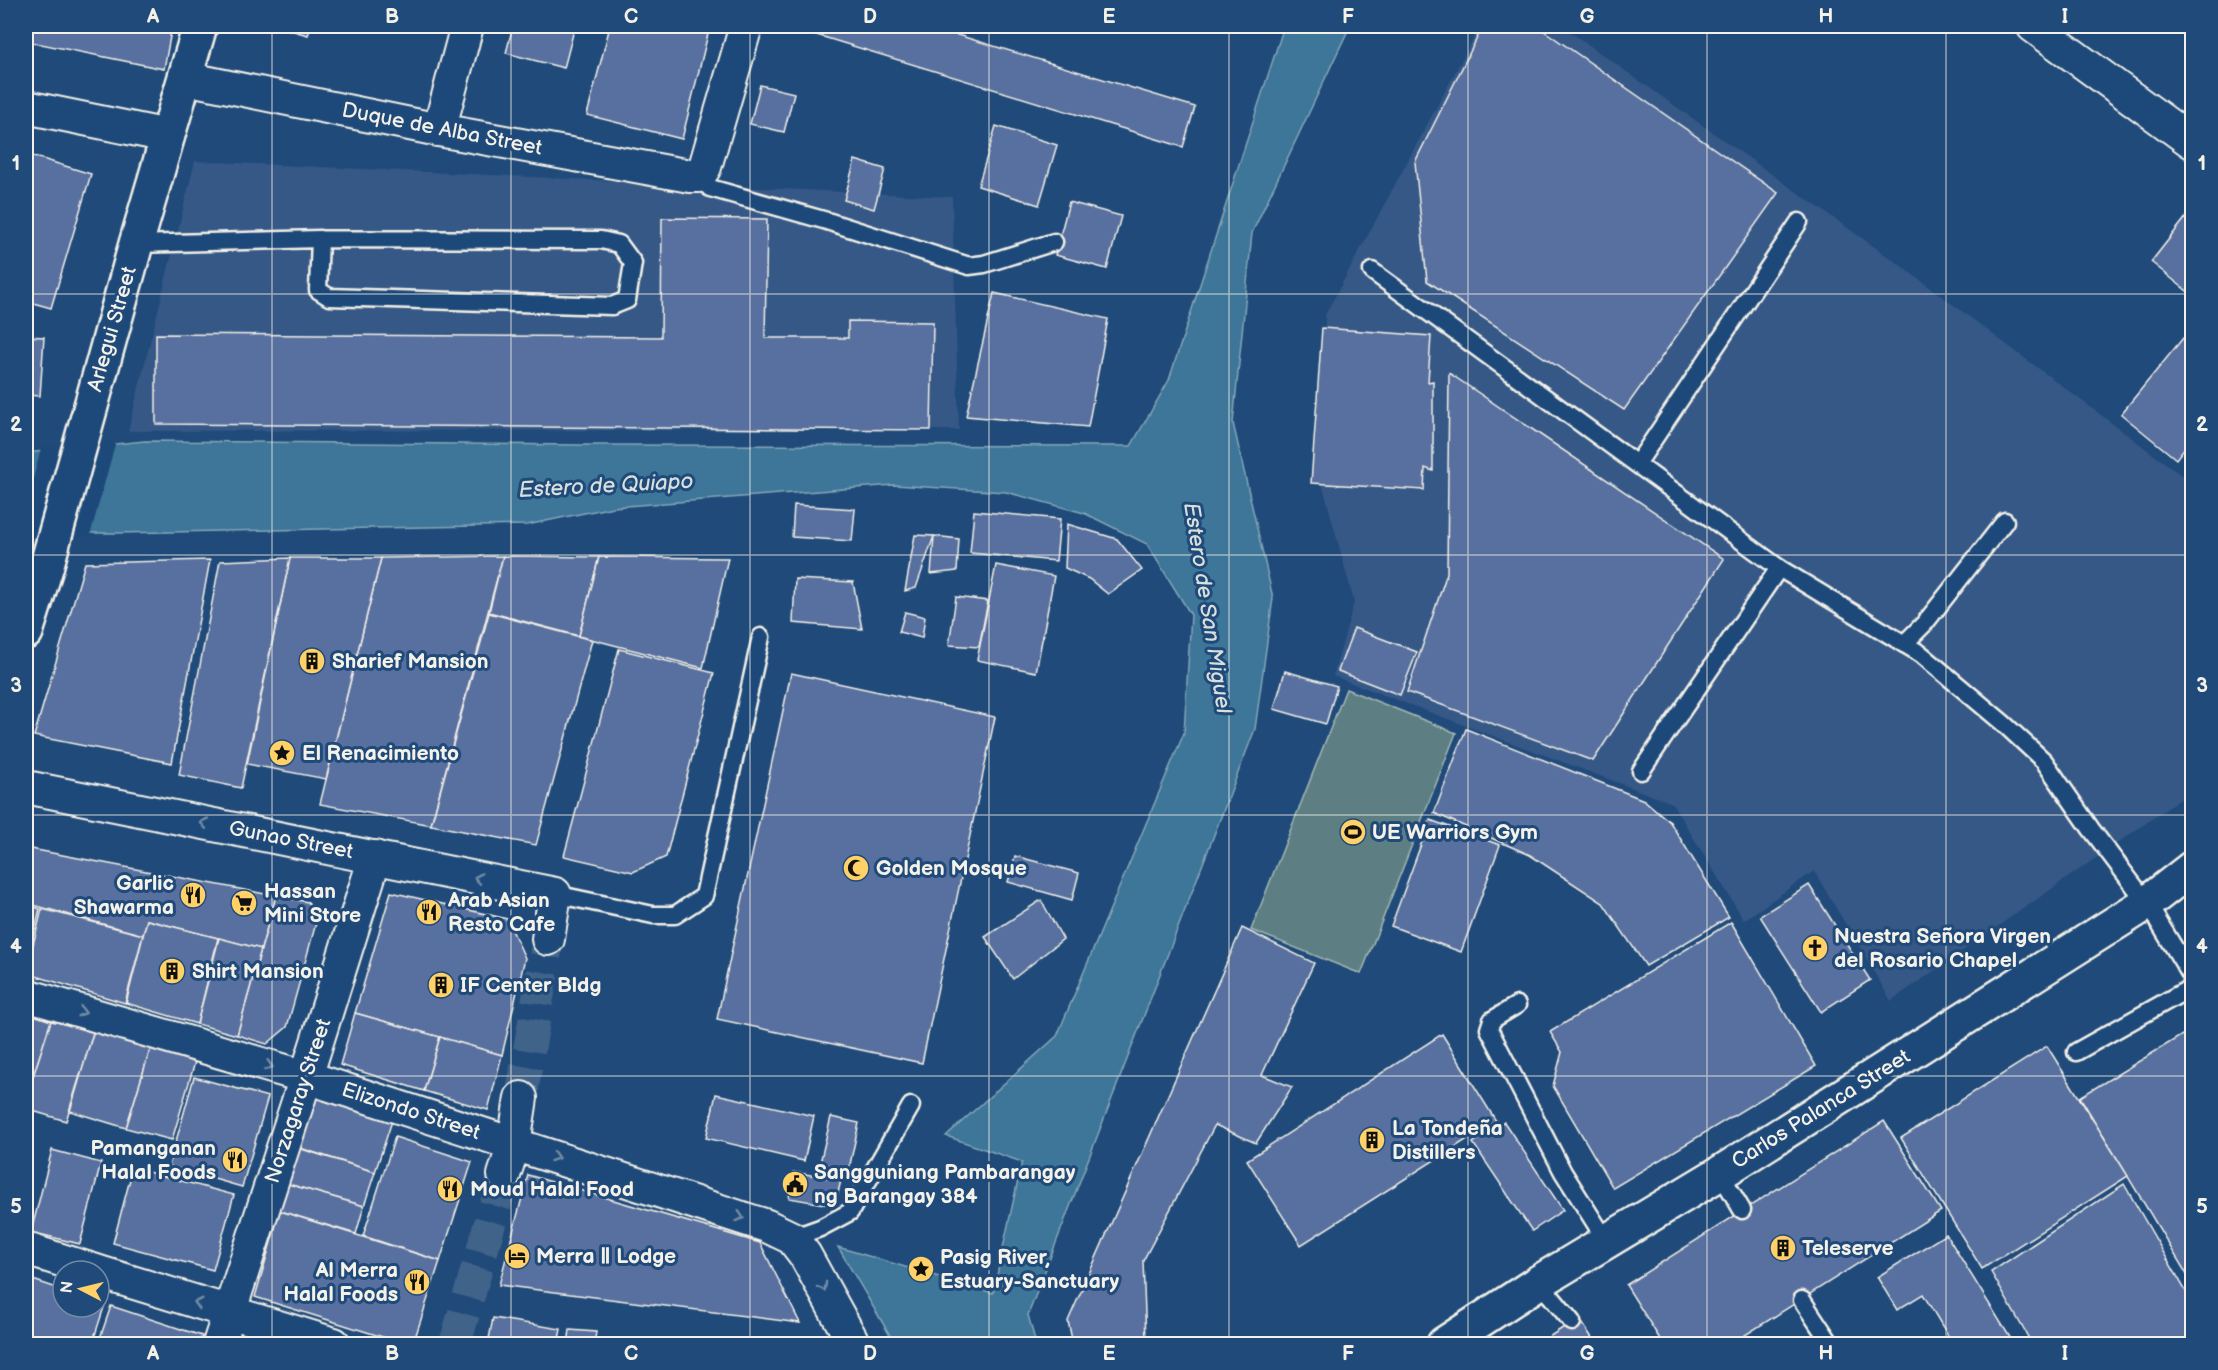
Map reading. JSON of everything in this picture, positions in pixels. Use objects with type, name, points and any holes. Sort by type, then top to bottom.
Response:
[{"type":"street","name":"Arlegui Street","points":[[26,632],[200,26]]},
{"type":"street","points":[[438,130],[467,26]]},
{"type":"street","points":[[699,176],[705,167],[746,26]]},
{"type":"street","points":[[2033,26],[2193,142]]},
{"type":"street","name":"Duque de Alba Street","points":[[185,78],[438,130],[699,176]]},
{"type":"street","points":[[26,107],[168,136]]},
{"type":"street","name":"Gunao Street","points":[[26,787],[555,894]]},
{"type":"street","name":"Norzagaray Street","points":[[219,1344],[375,857]]},
{"type":"street","name":"Carlos Palanca Street","points":[[1444,1344],[1539,1282],[1720,1173],[2147,903],[2193,868]]},
{"type":"street","points":[[548,939],[555,894]]},
{"type":"street","name":"Elizondo Street","points":[[26,995],[306,1077],[756,1222],[792,1238]]},
{"type":"street","points":[[504,1175],[514,1144],[521,1098]]},
{"type":"street","points":[[792,1238],[805,1255],[854,1344]]},
{"type":"street","points":[[26,1249],[58,1259]]},
{"type":"street","points":[[111,1275],[334,1344]]},
{"type":"lane","points":[[699,176],[710,188],[816,217],[969,266],[984,264],[1054,242]]},
{"type":"lane","points":[[1636,464],[1799,222]]},
{"type":"lane","points":[[136,244],[320,239],[601,240],[619,244],[633,263],[627,300],[612,306],[329,297],[318,290],[320,239]]},
{"type":"lane","points":[[1372,271],[1779,568],[1922,654],[2003,723],[2044,761],[2091,829],[2147,903],[2193,977]]},
{"type":"lane","points":[[1904,644],[1925,624],[2005,521]]},
{"type":"lane","points":[[1641,771],[1779,568]]},
{"type":"lane","points":[[555,894],[653,915],[675,915],[704,896],[761,637]]},
{"type":"lane","points":[[2076,1052],[2193,987]]},
{"type":"lane","points":[[1517,1005],[1492,1020],[1489,1029],[1563,1172],[1607,1242]]},
{"type":"lane","points":[[792,1238],[820,1228],[850,1212],[911,1106]]},
{"type":"lane","points":[[1720,1173],[1742,1210]]},
{"type":"lane","points":[[1539,1282],[1572,1322]]},
{"type":"lane","points":[[1802,1300],[1831,1344]]},
{"type":"shaded area","points":[[1480,26],[1562,26],[1900,265],[2192,483],[2192,791],[1891,1001],[1814,871],[1744,920],[1672,803],[1333,676],[1354,602],[1322,483],[1325,315]]},
{"type":"shaded area","points":[[195,161],[952,197],[959,430],[128,431]]},
{"type":"green space","name":"UE Warriors Gym","points":[[1346,689],[1456,733],[1361,974],[1251,930]]},
{"type":"water","points":[[1284,26],[1350,26],[1252,233],[1233,423],[1273,598],[1255,729],[1028,1315],[1036,1344],[895,1344],[838,1247],[993,1293],[1022,1162],[946,1136],[1057,1036],[1184,733],[1191,615],[1147,544],[1084,513],[1006,492],[894,485],[613,507],[527,525],[26,533],[26,453],[145,441],[1131,446],[1169,380]]},
{"type":"pier","points":[[116,441],[90,536],[26,536],[26,506],[41,448]]},
{"type":"building","points":[[26,26],[172,26],[164,69],[26,41]]},
{"type":"building","points":[[276,26],[311,26],[308,35]]},
{"type":"building","points":[[513,26],[575,26],[564,68],[506,53]]},
{"type":"building","points":[[610,26],[710,26],[682,139],[587,115]]},
{"type":"building","points":[[795,26],[928,26],[1195,107],[1183,147],[794,28]]},
{"type":"building","points":[[1483,26],[1537,26],[1778,193],[1624,410],[1427,281],[1415,162]]},
{"type":"building","points":[[760,85],[794,93],[784,132],[750,124]]},
{"type":"building","points":[[996,126],[1057,145],[1039,205],[978,186]]},
{"type":"building","points":[[26,154],[91,174],[51,308],[26,301]]},
{"type":"building","points":[[855,160],[885,169],[874,209],[844,200]]},
{"type":"building","points":[[1069,202],[1121,216],[1107,269],[1055,255]]},
{"type":"building","points":[[2192,212],[2192,295],[2151,262]]},
{"type":"building","points":[[662,218],[767,219],[765,338],[848,338],[848,321],[933,322],[931,430],[156,424],[156,334],[661,337]]},
{"type":"building","points":[[994,293],[1108,319],[1088,427],[966,416]]},
{"type":"building","points":[[1322,328],[1431,336],[1428,382],[1433,381],[1433,471],[1425,468],[1424,490],[1311,483]]},
{"type":"building","points":[[26,336],[44,337],[40,396],[26,395]]},
{"type":"building","points":[[2183,338],[2192,346],[2192,438],[2176,459],[2121,414]]},
{"type":"building","points":[[1449,373],[1724,559],[1593,761],[1407,692],[1447,573]]},
{"type":"building","points":[[794,505],[855,509],[852,541],[792,537]]},
{"type":"building","points":[[974,511],[1060,519],[1056,561],[970,553]]},
{"type":"building","points":[[1067,524],[1117,539],[1142,570],[1108,594],[1089,579],[1065,568]]},
{"type":"building","points":[[915,535],[934,536],[916,588],[905,591]]},
{"type":"building","points":[[934,536],[959,539],[957,571],[931,574]]},
{"type":"building","points":[[503,556],[431,825],[320,804],[381,558]]},
{"type":"building","points":[[503,556],[599,557],[579,636],[489,612]]},
{"type":"building","points":[[599,557],[728,558],[703,668],[579,636]]},
{"type":"building","name":"Sharief Mansion","points":[[290,558],[381,558],[326,779],[247,764]]},
{"type":"building","points":[[290,558],[241,788],[179,775],[220,561]]},
{"type":"building","points":[[210,560],[172,763],[34,736],[85,563]]},
{"type":"building","points":[[996,565],[1054,576],[1036,672],[977,660]]},
{"type":"building","points":[[795,579],[853,582],[862,629],[793,623]]},
{"type":"building","points":[[956,597],[988,601],[979,647],[949,645]]},
{"type":"building","points":[[905,612],[925,617],[922,638],[899,632]]},
{"type":"building","points":[[489,613],[592,640],[536,845],[431,825]]},
{"type":"building","points":[[1354,628],[1417,652],[1400,695],[1338,671]]},
{"type":"building","points":[[619,649],[714,673],[666,857],[633,872],[564,856]]},
{"type":"building","points":[[1285,671],[1337,686],[1326,724],[1274,709]]},
{"type":"building","name":"Golden Mosque","points":[[791,673],[995,717],[922,1063],[717,1019]]},
{"type":"building","points":[[1466,729],[1644,800],[1670,822],[1729,917],[1646,966],[1603,903],[1530,855],[1434,813]]},
{"type":"building","points":[[1430,820],[1500,845],[1461,952],[1391,926]]},
{"type":"building","points":[[26,848],[276,896],[261,949],[147,920],[143,935],[26,903]]},
{"type":"building","points":[[1015,856],[1079,873],[1072,900],[1008,882]]},
{"type":"building","name":"Nuestra Señora Virgen del Rosario Chapel","points":[[1809,885],[1870,980],[1821,1012],[1760,916]]},
{"type":"building","name":"IF Center Bldg","points":[[391,892],[507,919],[525,958],[502,1055],[355,1013]]},
{"type":"building","points":[[276,896],[308,902],[318,916],[287,1027],[267,1044],[237,1035]]},
{"type":"building","points":[[1041,900],[1063,939],[1013,979],[985,937]]},
{"type":"building","points":[[26,904],[40,909],[26,965]]},
{"type":"building","points":[[42,909],[143,935],[125,1003],[26,973]]},
{"type":"building","name":"Shirt Mansion","points":[[147,920],[218,938],[197,1024],[126,1003]]},
{"type":"building","points":[[1731,922],[1816,1066],[1613,1188],[1553,1086],[1562,1052],[1550,1032]]},
{"type":"building","points":[[1242,928],[1314,963],[1262,1075],[1292,1087],[1256,1143],[1215,1125],[1143,1261],[1148,1344],[1073,1344],[1068,1321]]},
{"type":"building","points":[[219,938],[261,949],[237,1035],[197,1024]]},
{"type":"building","points":[[26,1012],[51,1021],[26,1098]]},
{"type":"building","points":[[355,1013],[440,1037],[424,1091],[340,1065]]},
{"type":"building","points":[[51,1021],[94,1030],[66,1121],[26,1109],[26,1098]]},
{"type":"building","points":[[2192,1029],[2192,1283],[2080,1097]]},
{"type":"building","points":[[94,1030],[151,1047],[126,1128],[70,1111]]},
{"type":"building","name":"La Tondeña Distillers","points":[[1442,1034],[1496,1121],[1301,1245],[1247,1160]]},
{"type":"building","points":[[440,1037],[502,1055],[488,1110],[424,1091]]},
{"type":"building","points":[[2047,1046],[2128,1176],[1982,1269],[1901,1138]]},
{"type":"building","points":[[151,1047],[195,1062],[172,1140],[126,1128]]},
{"type":"building","points":[[194,1077],[268,1097],[242,1187],[169,1166]]},
{"type":"building","points":[[716,1094],[814,1116],[804,1161],[706,1138]]},
{"type":"building","points":[[315,1098],[392,1121],[375,1172],[300,1148]]},
{"type":"building","points":[[831,1117],[859,1123],[849,1169],[820,1163]]},
{"type":"building","name":"Teleserve","points":[[1884,1121],[1941,1211],[1731,1344],[1663,1344],[1626,1285]]},
{"type":"building","points":[[1504,1122],[1563,1210],[1532,1231],[1473,1143]]},
{"type":"building","points":[[395,1137],[472,1162],[440,1261],[363,1236]]},
{"type":"building","points":[[298,1148],[375,1172],[364,1206],[288,1184]]},
{"type":"building","points":[[52,1150],[101,1163],[80,1244],[31,1232]]},
{"type":"building","points":[[133,1168],[234,1195],[213,1270],[113,1243]]},
{"type":"building","points":[[793,1172],[841,1180],[835,1206],[789,1198]]},
{"type":"building","points":[[528,1175],[760,1243],[800,1323],[499,1285]]},
{"type":"building","points":[[288,1184],[364,1206],[356,1234],[280,1211]]},
{"type":"building","points":[[2124,1184],[2192,1302],[2192,1344],[2032,1344],[1991,1272]]},
{"type":"building","points":[[280,1211],[440,1261],[413,1344],[405,1344],[255,1297]]},
{"type":"building","points":[[1946,1234],[2014,1344],[1953,1344],[1923,1294],[1897,1310],[1877,1277]]},
{"type":"building","points":[[27,1278],[51,1286],[51,1319],[100,1319],[92,1344],[36,1344],[26,1341]]},
{"type":"building","points":[[111,1306],[202,1336],[199,1344],[98,1344],[107,1319],[111,1319]]},
{"type":"building","points":[[493,1318],[561,1329],[558,1344],[488,1344]]},
{"type":"building","points":[[1579,1318],[1596,1344],[1538,1344],[1572,1322]]},
{"type":"building","points":[[570,1330],[596,1332],[594,1344],[568,1344]]},
{"type":"building","points":[[684,1339],[725,1343],[725,1344],[683,1344]]},
{"type":"tunnel","points":[[521,1098],[548,939]]},
{"type":"tunnel","points":[[455,1344],[504,1175]]},
{"type":"place","name":"Sharief Mansion","points":[[312,661]]},
{"type":"place","name":"El Renacimiento","points":[[282,753]]},
{"type":"place","name":"UE Warriors Gym","points":[[1353,832]]},
{"type":"place","name":"Golden Mosque","points":[[856,868]]},
{"type":"place","name":"Garlic Shawarma","points":[[193,895]]},
{"type":"place","name":"Hassan Mini Store","points":[[244,903]]},
{"type":"place","name":"Arab Asian Resto Cafe","points":[[429,912]]},
{"type":"place","name":"Nuestra Señora Virgen del Rosario Chapel","points":[[1815,948]]},
{"type":"place","name":"Shirt Mansion","points":[[172,971]]},
{"type":"place","name":"IF Center Bldg","points":[[441,985]]},
{"type":"place","name":"La Tondeña Distillers","points":[[1372,1140]]},
{"type":"place","name":"Pamanganan Halal Foods","points":[[235,1160]]},
{"type":"place","name":"Sangguniang Pambarangay ng Barangay 384","points":[[795,1184]]},
{"type":"place","name":"Moud Halal Food","points":[[450,1189]]},
{"type":"place","name":"Teleserve","points":[[1783,1248]]},
{"type":"place","name":"Merra Ⅱ Lodge","points":[[517,1256]]},
{"type":"place","name":"Pasig River, Estuary-Sanctuary","points":[[921,1269]]},
{"type":"place","name":"Al Merra Halal Foods","points":[[417,1282]]},
{"type":"water label","name":"Estero de Quiapo","points":[[606,486]]},
{"type":"water label","name":"Estero de San Miguel","points":[[1207,608]]}]
